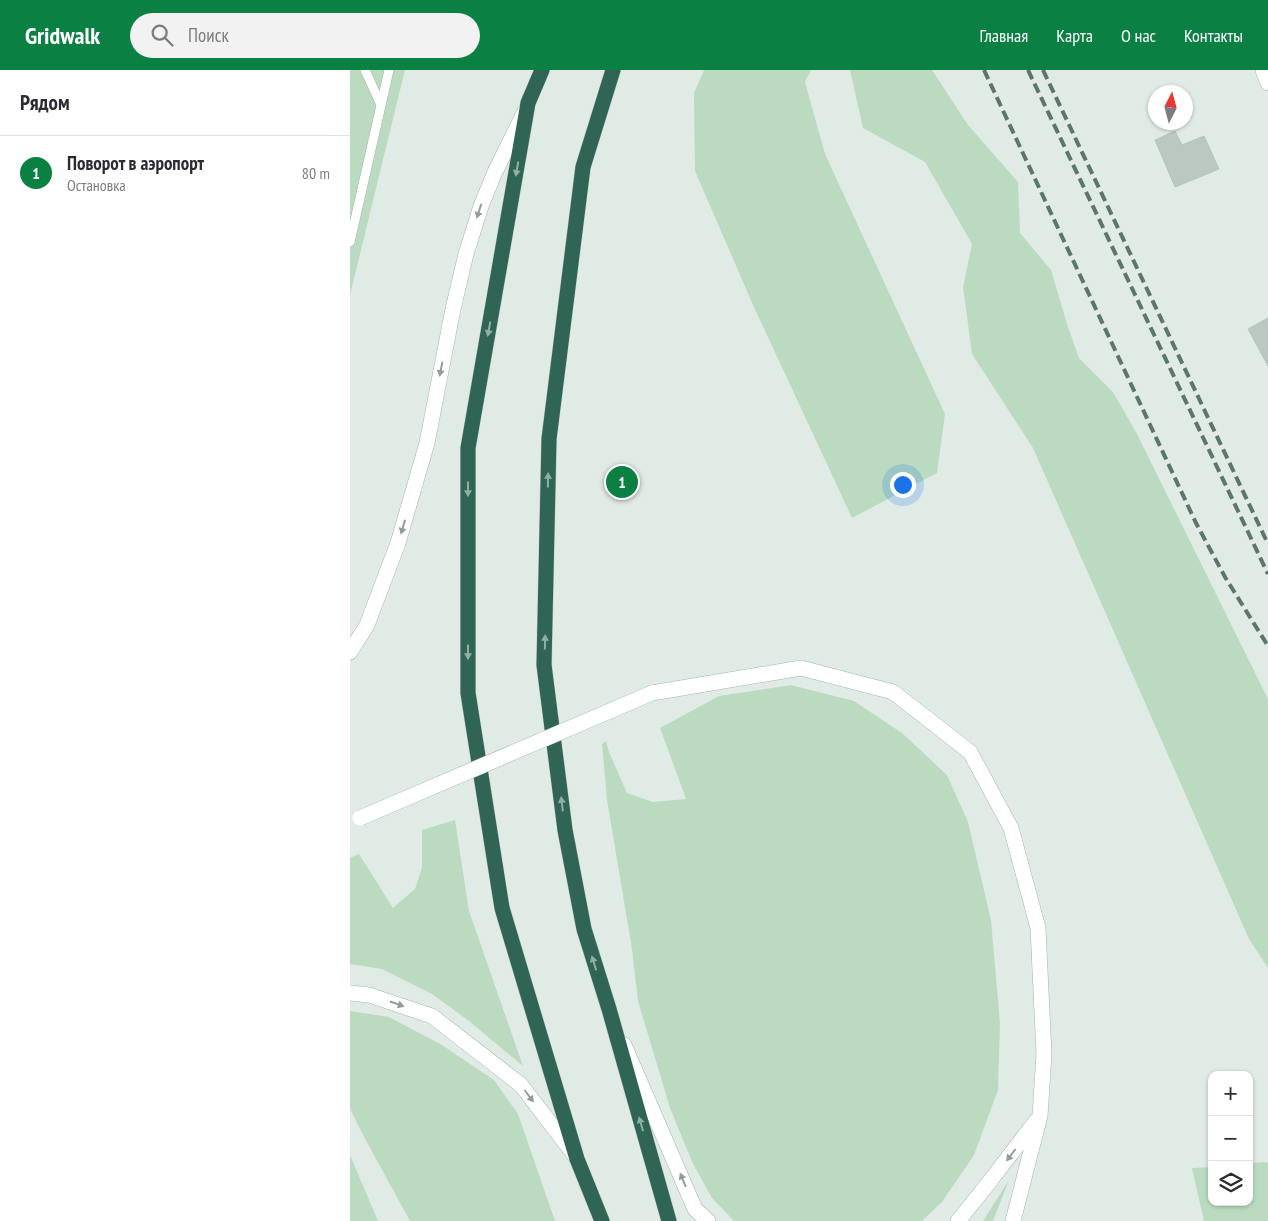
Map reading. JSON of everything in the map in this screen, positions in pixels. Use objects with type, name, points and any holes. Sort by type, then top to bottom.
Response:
[{"type":"highway","points":[[542,70],[528,103],[468,448],[468,693],[502,908],[577,1159],[602,1221]]},
{"type":"highway","points":[[612,70],[583,167],[550,439],[544,665],[565,830],[584,929],[609,1009],[669,1221]]},
{"type":"main road","points":[[1263,70],[1268,83]]},
{"type":"main road","points":[[350,652],[367,625],[398,543],[427,443],[453,309],[466,254],[481,206],[528,103]]},
{"type":"main road","points":[[355,820],[652,693],[801,668],[893,692],[970,752],[1011,828],[1038,928],[1044,1054],[1040,1116],[1013,1221]]},
{"type":"main road","points":[[350,993],[370,994],[432,1016],[521,1085],[577,1159]]},
{"type":"main road","points":[[609,1009],[695,1209],[708,1221]]},
{"type":"main road","points":[[958,1221],[1040,1116]]},
{"type":"lane","points":[[365,70],[381,105]]},
{"type":"lane","points":[[350,242],[389,70]]},
{"type":"green space","points":[[350,70],[405,70],[350,295]]},
{"type":"green space","points":[[704,70],[811,70],[805,82],[825,154],[945,414],[937,473],[852,518],[753,305],[695,171],[694,93]]},
{"type":"green space","points":[[850,70],[932,70],[968,125],[1018,182],[1020,233],[1051,270],[1079,358],[1113,392],[1137,434],[1268,699],[1268,968],[1249,939],[1033,448],[972,354],[963,287],[972,244],[925,162],[863,128]]},
{"type":"green space","points":[[791,685],[854,701],[902,733],[947,775],[968,822],[991,920],[1000,1023],[998,1090],[974,1155],[942,1202],[922,1221],[734,1221],[712,1198],[693,1164],[670,1108],[638,1001],[632,949],[607,800],[602,744],[606,741],[627,793],[653,802],[686,799],[660,728],[719,696]]},
{"type":"green space","points":[[455,820],[469,911],[523,1066],[469,1021],[432,994],[382,969],[350,964],[350,858],[359,854],[393,908],[415,889],[422,868],[422,830]]},
{"type":"green space","points":[[350,1011],[389,1017],[442,1045],[494,1080],[518,1114],[555,1221],[410,1221],[350,1109]]},
{"type":"green space","points":[[350,1155],[378,1221],[350,1221]]},
{"type":"green space","points":[[1253,1163],[1268,1163],[1268,1221],[1204,1221],[1192,1168],[1208,1167],[1208,1206],[1253,1206]]},
{"type":"green space","points":[[1009,1180],[993,1221],[983,1221]]},
{"type":"building","points":[[1175,131],[1182,145],[1204,136],[1219,169],[1175,187],[1155,140]]},
{"type":"building","points":[[1268,318],[1268,366],[1248,329]]},
{"type":"railway","points":[[984,70],[1196,523],[1225,577],[1268,646]]},
{"type":"railway","points":[[1028,70],[1268,574]]},
{"type":"railway","points":[[1043,70],[1268,544]]},
{"type":"place","name":"Поворот в аэропорт","points":[[622,482]]}]
